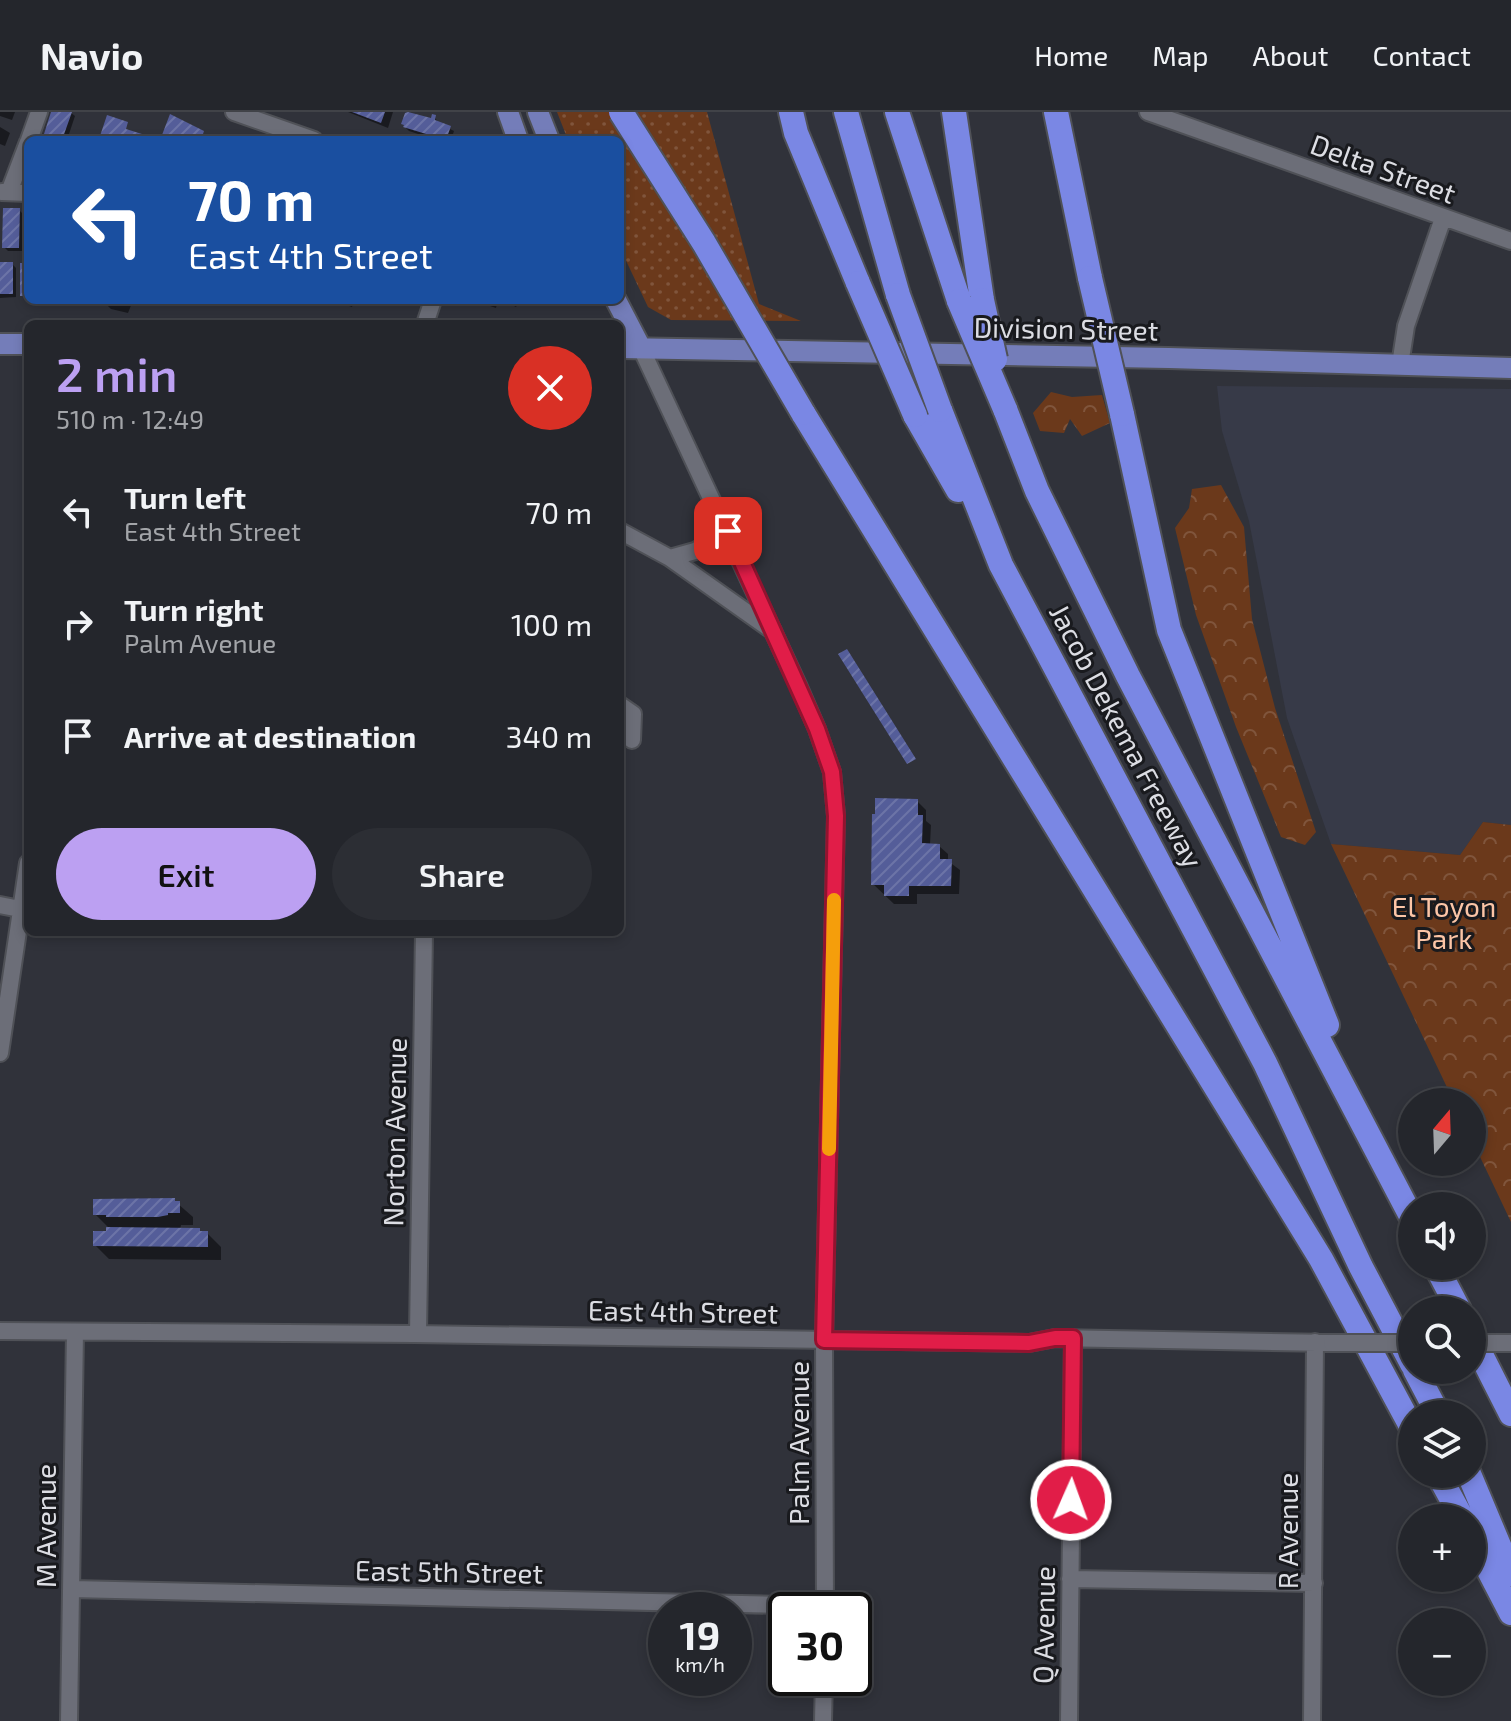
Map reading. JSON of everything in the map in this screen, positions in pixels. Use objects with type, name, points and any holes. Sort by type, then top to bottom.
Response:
[{"type":"highway","points":[[621,112],[704,243],[803,413],[1321,1259],[1398,1402]]},
{"type":"highway","points":[[791,112],[796,133],[915,415],[1001,565]]},
{"type":"highway","name":"Jacob Dekema Freeway","points":[[846,112],[898,295],[1001,565],[1265,1063],[1361,1267],[1398,1337]]},
{"type":"highway","points":[[897,112],[970,300]]},
{"type":"highway","points":[[954,112],[970,300]]},
{"type":"highway","points":[[1056,112],[1169,630],[1376,1146]]},
{"type":"highway","name":"Jacob Dekema Freeway","points":[[970,300],[1005,409],[1037,491],[1128,676],[1399,1192]]},
{"type":"highway","points":[[1486,1365],[1511,1414]]},
{"type":"highway","points":[[1475,1488],[1511,1574]]},
{"type":"highway","points":[[1486,1565],[1511,1613]]},
{"type":"main road","points":[[508,112],[517,136]]},
{"type":"main road","points":[[538,112],[547,136]]},
{"type":"main road","points":[[624,327],[630,348]]},
{"type":"main road","points":[[0,344],[24,344]]},
{"type":"main road","name":"Division Street","points":[[630,348],[1511,368]]},
{"type":"street","points":[[30,136],[39,112]]},
{"type":"street","points":[[234,112],[303,136]]},
{"type":"street","name":"Delta Street","points":[[1148,112],[1511,241]]},
{"type":"street","points":[[24,150],[4,192],[24,193]]},
{"type":"street","points":[[1400,365],[1406,326],[1443,218]]},
{"type":"street","name":"Palm Avenue","points":[[630,348],[728,531],[817,729],[832,772],[836,816],[824,1340],[825,1592]]},
{"type":"street","points":[[670,558],[695,551],[728,531]]},
{"type":"street","points":[[624,533],[670,558],[774,632]]},
{"type":"street","points":[[624,708],[633,714],[632,740]]},
{"type":"street","points":[[0,1053],[24,886]]},
{"type":"street","points":[[0,905],[20,909]]},
{"type":"street","name":"Norton Avenue","points":[[418,1334],[424,936]]},
{"type":"street","name":"East 4th Street","points":[[0,1331],[1029,1343],[1055,1338],[1398,1343]]},
{"type":"street","name":"M Avenue","points":[[69,1721],[75,1332]]},
{"type":"street","name":"Q Avenue","points":[[1069,1721],[1073,1338]]},
{"type":"street","name":"R Avenue","points":[[1312,1721],[1315,1342]]},
{"type":"street","points":[[1486,1343],[1511,1343]]},
{"type":"street","points":[[1070,1579],[1314,1583]]},
{"type":"street","name":"East 5th Street","points":[[72,1589],[768,1607]]},
{"type":"street","points":[[823,1721],[824,1696]]},
{"type":"shaded area","points":[[1217,386],[1511,389],[1511,825],[1483,822],[1460,855],[1331,844],[1287,718],[1249,521],[1222,431]]},
{"type":"green space","points":[[557,112],[707,112],[759,304],[801,321],[671,320],[648,307],[624,256],[624,136],[566,136]]},
{"type":"green space","points":[[1051,392],[1072,397],[1102,395],[1110,423],[1082,436],[1070,419],[1064,433],[1040,431],[1033,413]]},
{"type":"green space","points":[[1221,485],[1244,527],[1252,619],[1275,708],[1316,832],[1305,845],[1281,837],[1236,727],[1196,615],[1175,528],[1189,508],[1192,489]]},
{"type":"green space","name":"El Toyon Park","points":[[1483,822],[1511,825],[1511,1222],[1486,1169],[1486,1088],[1447,1088],[1331,844],[1460,855]]},
{"type":"building","points":[[51,112],[72,112],[63,136],[44,134]]},
{"type":"building","points":[[352,112],[385,112],[381,123]]},
{"type":"building","points":[[405,113],[431,118],[432,114],[436,115],[435,120],[451,126],[447,136],[433,136],[403,127],[401,124]]},
{"type":"building","points":[[170,114],[204,131],[202,136],[162,135]]},
{"type":"building","points":[[107,115],[128,122],[126,129],[142,134],[141,136],[100,136]]},
{"type":"building","points":[[3,208],[20,208],[19,248],[2,248]]},
{"type":"building","points":[[0,262],[13,262],[13,294],[0,294]]},
{"type":"building","points":[[20,263],[24,263],[24,296],[20,296]]},
{"type":"building","points":[[847,649],[916,759],[907,764],[838,654]]},
{"type":"building","points":[[875,798],[918,799],[918,815],[923,815],[922,843],[940,844],[940,859],[952,859],[951,886],[909,886],[909,896],[884,896],[884,885],[871,885]]},
{"type":"building","points":[[175,1198],[175,1201],[180,1201],[180,1213],[158,1217],[93,1215],[93,1199]]},
{"type":"building","points":[[106,1227],[200,1228],[200,1231],[208,1231],[208,1247],[93,1246],[93,1231],[106,1231]]},
{"type":"slow traffic","points":[[829,1149],[834,900]]},
{"type":"route","points":[[728,531],[817,729],[832,772],[836,816],[824,1340],[1029,1343],[1073,1338],[1071,1500]]}]
